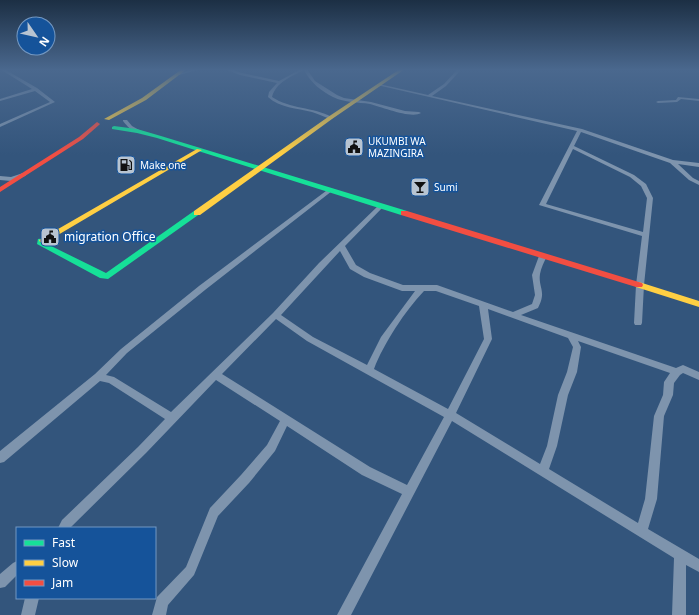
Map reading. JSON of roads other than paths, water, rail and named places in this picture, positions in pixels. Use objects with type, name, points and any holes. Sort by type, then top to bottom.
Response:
[{"type":"street","points":[[0,126],[53,102],[47,98]]},
{"type":"street","points":[[271,98],[274,101],[314,111],[330,118]]},
{"type":"street","points":[[340,98],[358,100],[419,114]]},
{"type":"street","points":[[199,150],[41,241],[41,244],[103,276],[108,276],[330,118],[361,98]]},
{"type":"street","points":[[438,98],[580,130],[672,162],[699,165]]},
{"type":"street","points":[[658,102],[677,101],[680,98],[699,100]]},
{"type":"street","points":[[0,190],[81,138],[97,124],[144,99]]},
{"type":"street","points":[[81,138],[124,124],[132,109],[144,99]]},
{"type":"street","points":[[107,119],[116,117],[125,120],[130,127],[137,131]]},
{"type":"street","points":[[97,124],[99,128],[137,131],[261,168],[699,304]]},
{"type":"street","points":[[580,130],[542,205],[645,235]]},
{"type":"street","points":[[572,147],[632,176],[644,185],[650,198],[640,285],[638,324]]},
{"type":"street","points":[[672,162],[691,179],[699,183]]},
{"type":"street","points":[[0,178],[11,178],[25,174]]},
{"type":"street","points":[[0,458],[98,377],[124,351],[202,288],[330,190]]},
{"type":"street","points":[[64,527],[276,315],[341,246],[382,206]]},
{"type":"street","points":[[341,246],[353,267],[367,275],[402,288],[437,288],[677,372]]},
{"type":"street","points":[[514,315],[535,306],[539,294],[536,275],[543,256]]},
{"type":"street","points":[[406,288],[413,296]]},
{"type":"street","points":[[369,371],[375,353],[385,335],[413,296],[422,288]]},
{"type":"street","points":[[344,615],[410,492],[488,339],[482,304]]},
{"type":"street","points":[[276,315],[310,339],[450,415],[642,530],[699,566]]},
{"type":"street","points":[[543,471],[552,446],[563,395],[575,360],[577,347],[571,336]]},
{"type":"street","points":[[642,530],[651,499],[659,416],[668,395],[669,382],[677,372],[683,369],[699,376]]},
{"type":"street","points":[[216,375],[366,471],[410,492]]},
{"type":"street","points":[[98,377],[111,380],[172,418]]},
{"type":"street","points":[[159,615],[162,602],[190,571],[214,512],[245,479],[271,448],[286,419]]},
{"type":"street","points":[[679,615],[680,554]]},
{"type":"street","points":[[0,582],[16,568]]},
{"type":"street","points":[[28,615],[32,599]]},
{"type":"place","name":"UKUMBI WA MAZINGIRA","points":[[354,147]]},
{"type":"place","name":"Make one","points":[[126,165]]},
{"type":"place","name":"Sumi","points":[[420,187]]},
{"type":"place","name":"migration Office","points":[[50,237]]}]
